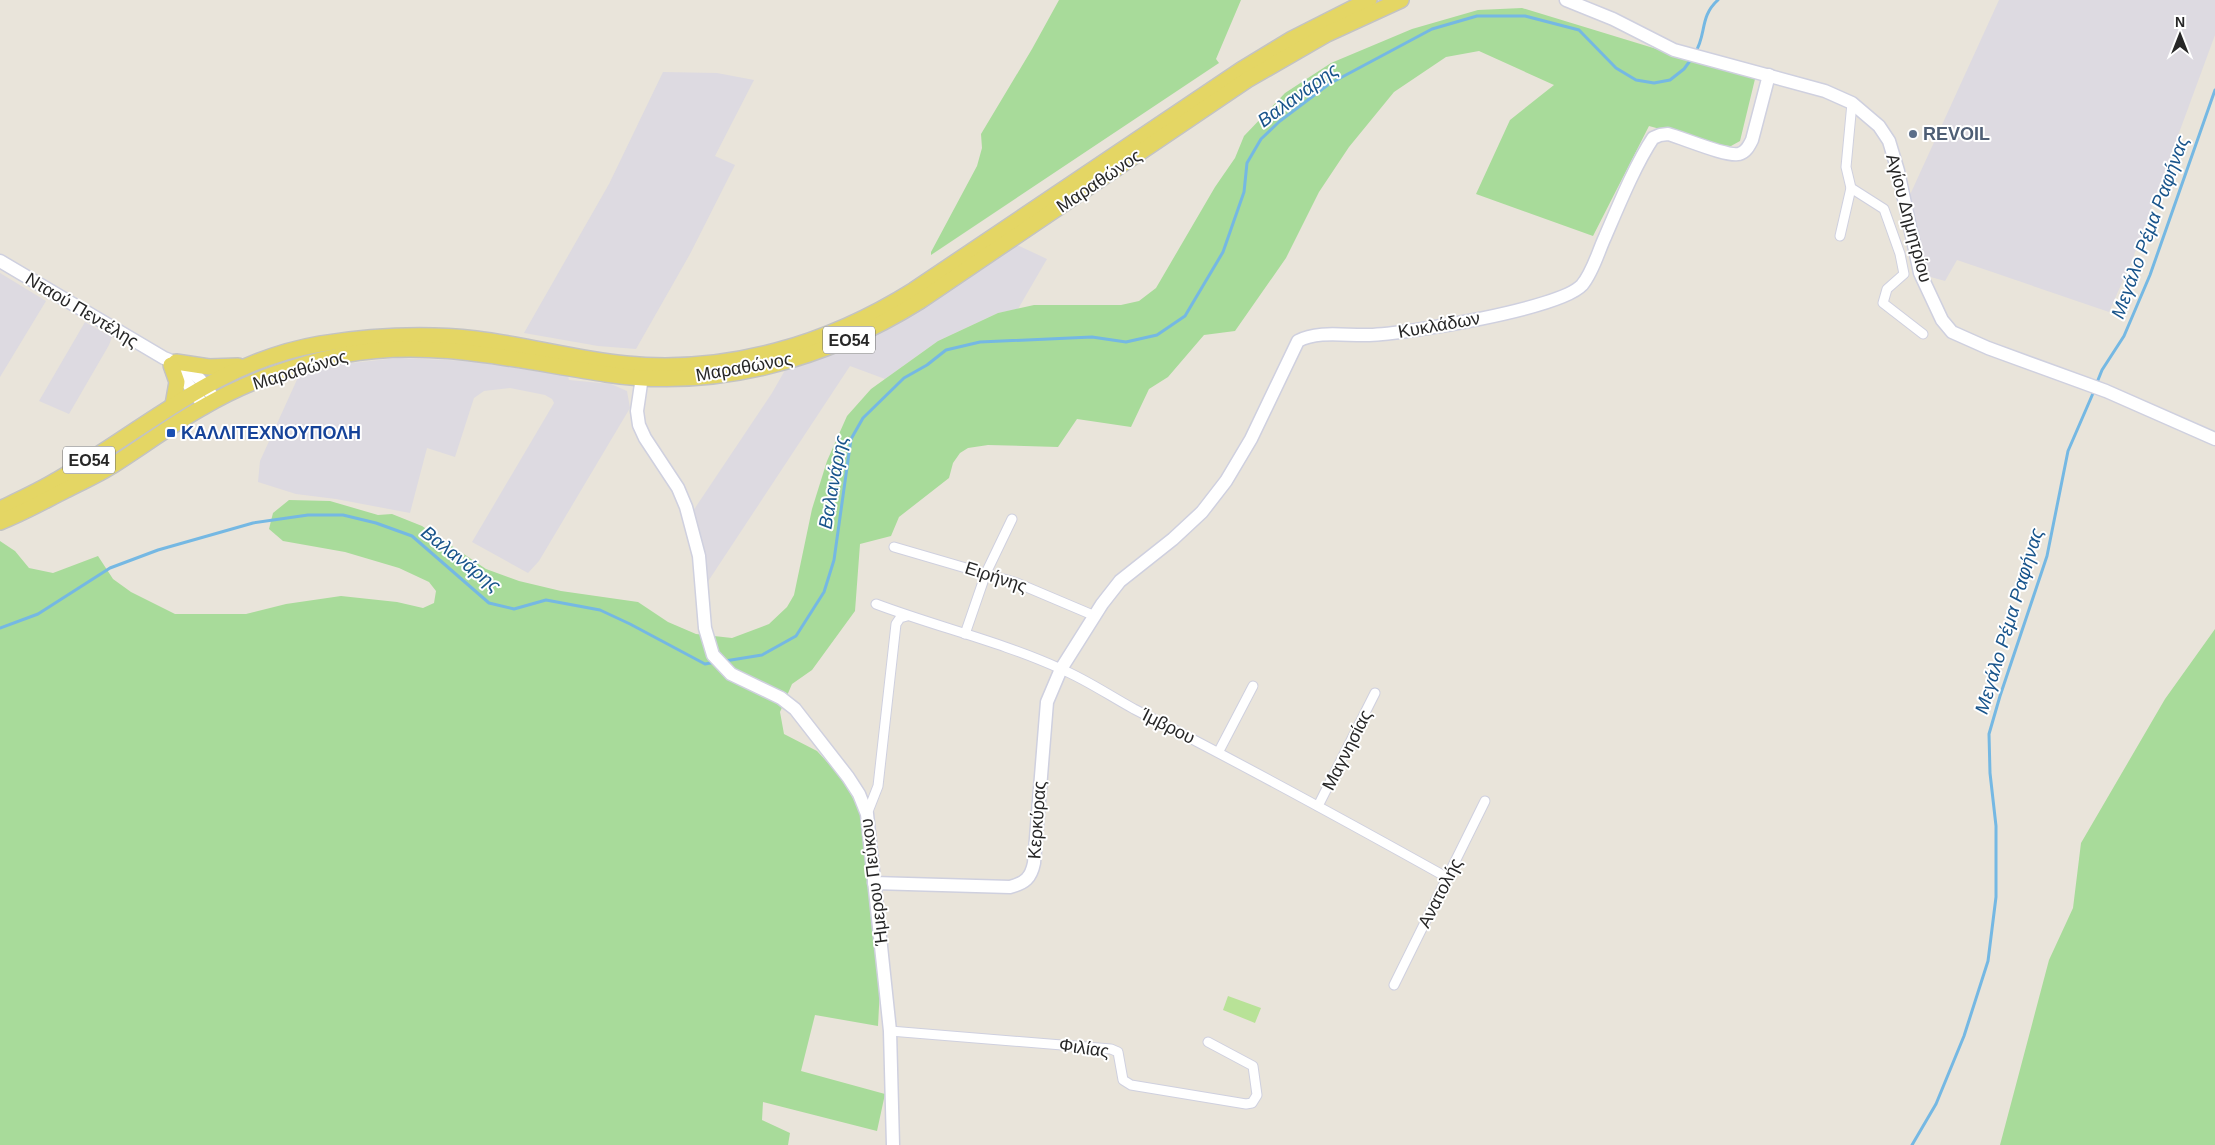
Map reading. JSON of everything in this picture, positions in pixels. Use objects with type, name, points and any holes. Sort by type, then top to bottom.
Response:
[{"type":"main road","name":"Μαραθώνος","points":[[0,509],[58,480],[200,388],[252,365],[296,349],[405,336],[478,340],[609,362],[654,365],[732,361],[799,345],[839,331],[899,300],[1241,70],[1292,39],[1369,0]]},
{"type":"main road","name":"Μαραθώνος","points":[[0,522],[108,469],[209,403],[266,378],[343,355],[382,350],[435,349],[476,352],[607,374],[642,377],[698,377],[755,369],[803,357],[844,342],[920,301],[1247,80],[1327,34],[1401,0]]},
{"type":"main road","points":[[173,405],[177,382],[171,362],[213,368],[252,365]]},
{"type":"street","name":"Αγίου Δημητρίου","points":[[1566,0],[1613,19],[1680,52],[1825,91],[1852,103],[1879,126],[1889,141],[1897,164],[1920,273],[1945,324],[1962,338],[2106,391],[2215,439]]},
{"type":"street","name":"Κυκλάδων","points":[[1095,616],[1120,581],[1173,539],[1202,512],[1226,481],[1251,439],[1298,341],[1312,336],[1370,335],[1408,331],[1512,312],[1567,295],[1581,286],[1588,276],[1615,213],[1653,138],[1660,134],[1668,134],[1726,153],[1742,153],[1749,147],[1752,140],[1770,75]]},
{"type":"street","points":[[1840,236],[1851,188],[1846,167],[1852,103]]},
{"type":"street","points":[[1851,188],[1884,209],[1900,254],[1904,274],[1887,289],[1883,303],[1923,334]]},
{"type":"street","name":"Νταού Πεντέλης","points":[[0,261],[171,362],[192,370],[209,403]]},
{"type":"street","name":"Ήμερου Πεύκου","points":[[642,377],[637,411],[639,424],[645,438],[678,488],[686,507],[699,556],[705,628],[713,655],[725,669],[736,677],[775,694],[795,708],[848,777],[859,794],[867,814],[890,1031],[893,1145]]},
{"type":"street","points":[[965,634],[986,574],[1012,519]]},
{"type":"street","name":"Ειρήνης","points":[[894,547],[1043,593],[1095,616]]},
{"type":"street","name":"Ίμβρου","points":[[876,604],[1061,669],[1219,751],[1448,878]]},
{"type":"street","points":[[867,814],[878,786],[896,624],[900,618],[907,616]]},
{"type":"street","name":"Κερκύρας","points":[[874,883],[1001,888],[1016,886],[1028,880],[1034,863],[1047,702],[1061,669],[1095,616]]},
{"type":"street","points":[[1219,751],[1253,686]]},
{"type":"street","name":"Μαγνησίας","points":[[1318,806],[1375,693]]},
{"type":"street","name":"Ανατολής","points":[[1394,985],[1486,801]]},
{"type":"street","name":"Φιλίας","points":[[890,1031],[1111,1049],[1118,1052],[1123,1080],[1131,1086],[1246,1104],[1252,1103],[1257,1095],[1253,1066],[1208,1042]]},
{"type":"shaded area","points":[[1999,0],[2215,0],[2215,35],[2133,258],[2109,312],[1957,260],[1945,281],[1927,276],[1909,197]]},
{"type":"shaded area","points":[[663,72],[717,73],[754,80],[715,156],[735,165],[690,254],[636,349],[598,346],[524,333],[609,184]]},
{"type":"shaded area","points":[[1013,243],[1047,259],[1018,309],[998,313],[938,341],[885,379],[850,366],[705,586],[691,514],[772,393],[788,365]]},
{"type":"shaded area","points":[[0,273],[46,301],[0,377]]},
{"type":"shaded area","points":[[85,322],[112,337],[69,414],[39,401]]},
{"type":"shaded area","points":[[398,358],[471,361],[568,376],[569,380],[611,384],[627,391],[630,408],[539,561],[528,573],[472,542],[554,403],[552,399],[545,395],[510,388],[484,391],[474,398],[455,457],[427,448],[410,513],[336,499],[296,494],[258,482],[260,461],[300,373],[342,364]]},
{"type":"green space","points":[[1059,0],[1241,0],[1216,59],[1219,63],[931,255],[977,166],[982,148],[981,134]]},
{"type":"green space","points":[[1522,8],[1755,79],[1740,141],[1731,146],[1719,145],[1649,126],[1593,236],[1476,194],[1510,120],[1554,85],[1479,51],[1446,57],[1394,92],[1349,147],[1319,192],[1286,258],[1235,331],[1204,335],[1168,377],[1149,389],[1131,427],[1077,419],[1058,447],[988,445],[968,448],[960,453],[953,463],[949,478],[899,517],[891,536],[860,544],[855,611],[812,670],[792,684],[780,712],[784,734],[817,751],[841,777],[860,811],[881,968],[878,1026],[815,1015],[801,1071],[885,1094],[877,1131],[763,1102],[762,1120],[790,1133],[788,1145],[0,1145],[0,541],[15,551],[29,568],[53,573],[98,556],[113,579],[131,592],[175,614],[246,614],[286,604],[341,596],[397,602],[423,608],[434,603],[436,591],[429,582],[399,568],[345,552],[283,541],[269,529],[273,513],[289,500],[330,501],[378,515],[392,514],[422,526],[486,569],[519,581],[561,591],[638,602],[668,622],[696,634],[732,638],[769,624],[787,607],[794,595],[812,509],[827,461],[847,416],[871,389],[938,341],[998,313],[1034,305],[1121,305],[1139,301],[1156,288],[1215,187],[1235,158],[1244,136],[1285,93],[1331,63],[1412,29],[1478,10]]},
{"type":"green space","points":[[2215,629],[2215,1145],[2000,1145],[2049,960],[2073,908],[2081,843],[2165,699]]},
{"type":"green space","points":[[1228,996],[1261,1008],[1255,1023],[1223,1010]]},
{"type":"waterway","name":"Βαλανάρης","points":[[1695,53],[1699,46],[1708,13],[1718,0]]},
{"type":"waterway","name":"Βαλανάρης","points":[[725,661],[762,655],[796,636],[824,592],[834,560],[851,439],[863,418],[904,378],[927,365],[946,350],[980,342],[1092,337],[1126,342],[1157,335],[1185,316],[1223,252],[1244,192],[1247,163],[1261,139],[1280,121],[1329,84],[1432,29],[1477,16],[1525,16],[1579,30],[1616,68],[1636,80],[1654,83],[1670,80],[1684,69],[1692,58]]},
{"type":"waterway","name":"Μεγάλο Ρέμα Ραφήνας","points":[[2096,385],[2102,370],[2124,336],[2150,275],[2215,90]]},
{"type":"waterway","name":"Μεγάλο Ρέμα Ραφήνας","points":[[1912,1145],[1936,1104],[1964,1036],[1988,961],[1996,897],[1996,826],[1990,773],[1989,734],[2047,556],[2068,451],[2094,391]]},
{"type":"waterway","name":"Βαλανάρης","points":[[0,628],[38,614],[110,568],[158,550],[253,523],[308,515],[343,515],[376,523],[412,536],[489,603],[514,609],[546,600],[600,610],[705,664],[716,662]]},
{"type":"place","name":"REVOIL","points":[[1913,134]]},
{"type":"place","name":"ΚΑΛΛΙΤΕΧΝΟΥΠΟΛΗ","points":[[171,433]]}]
